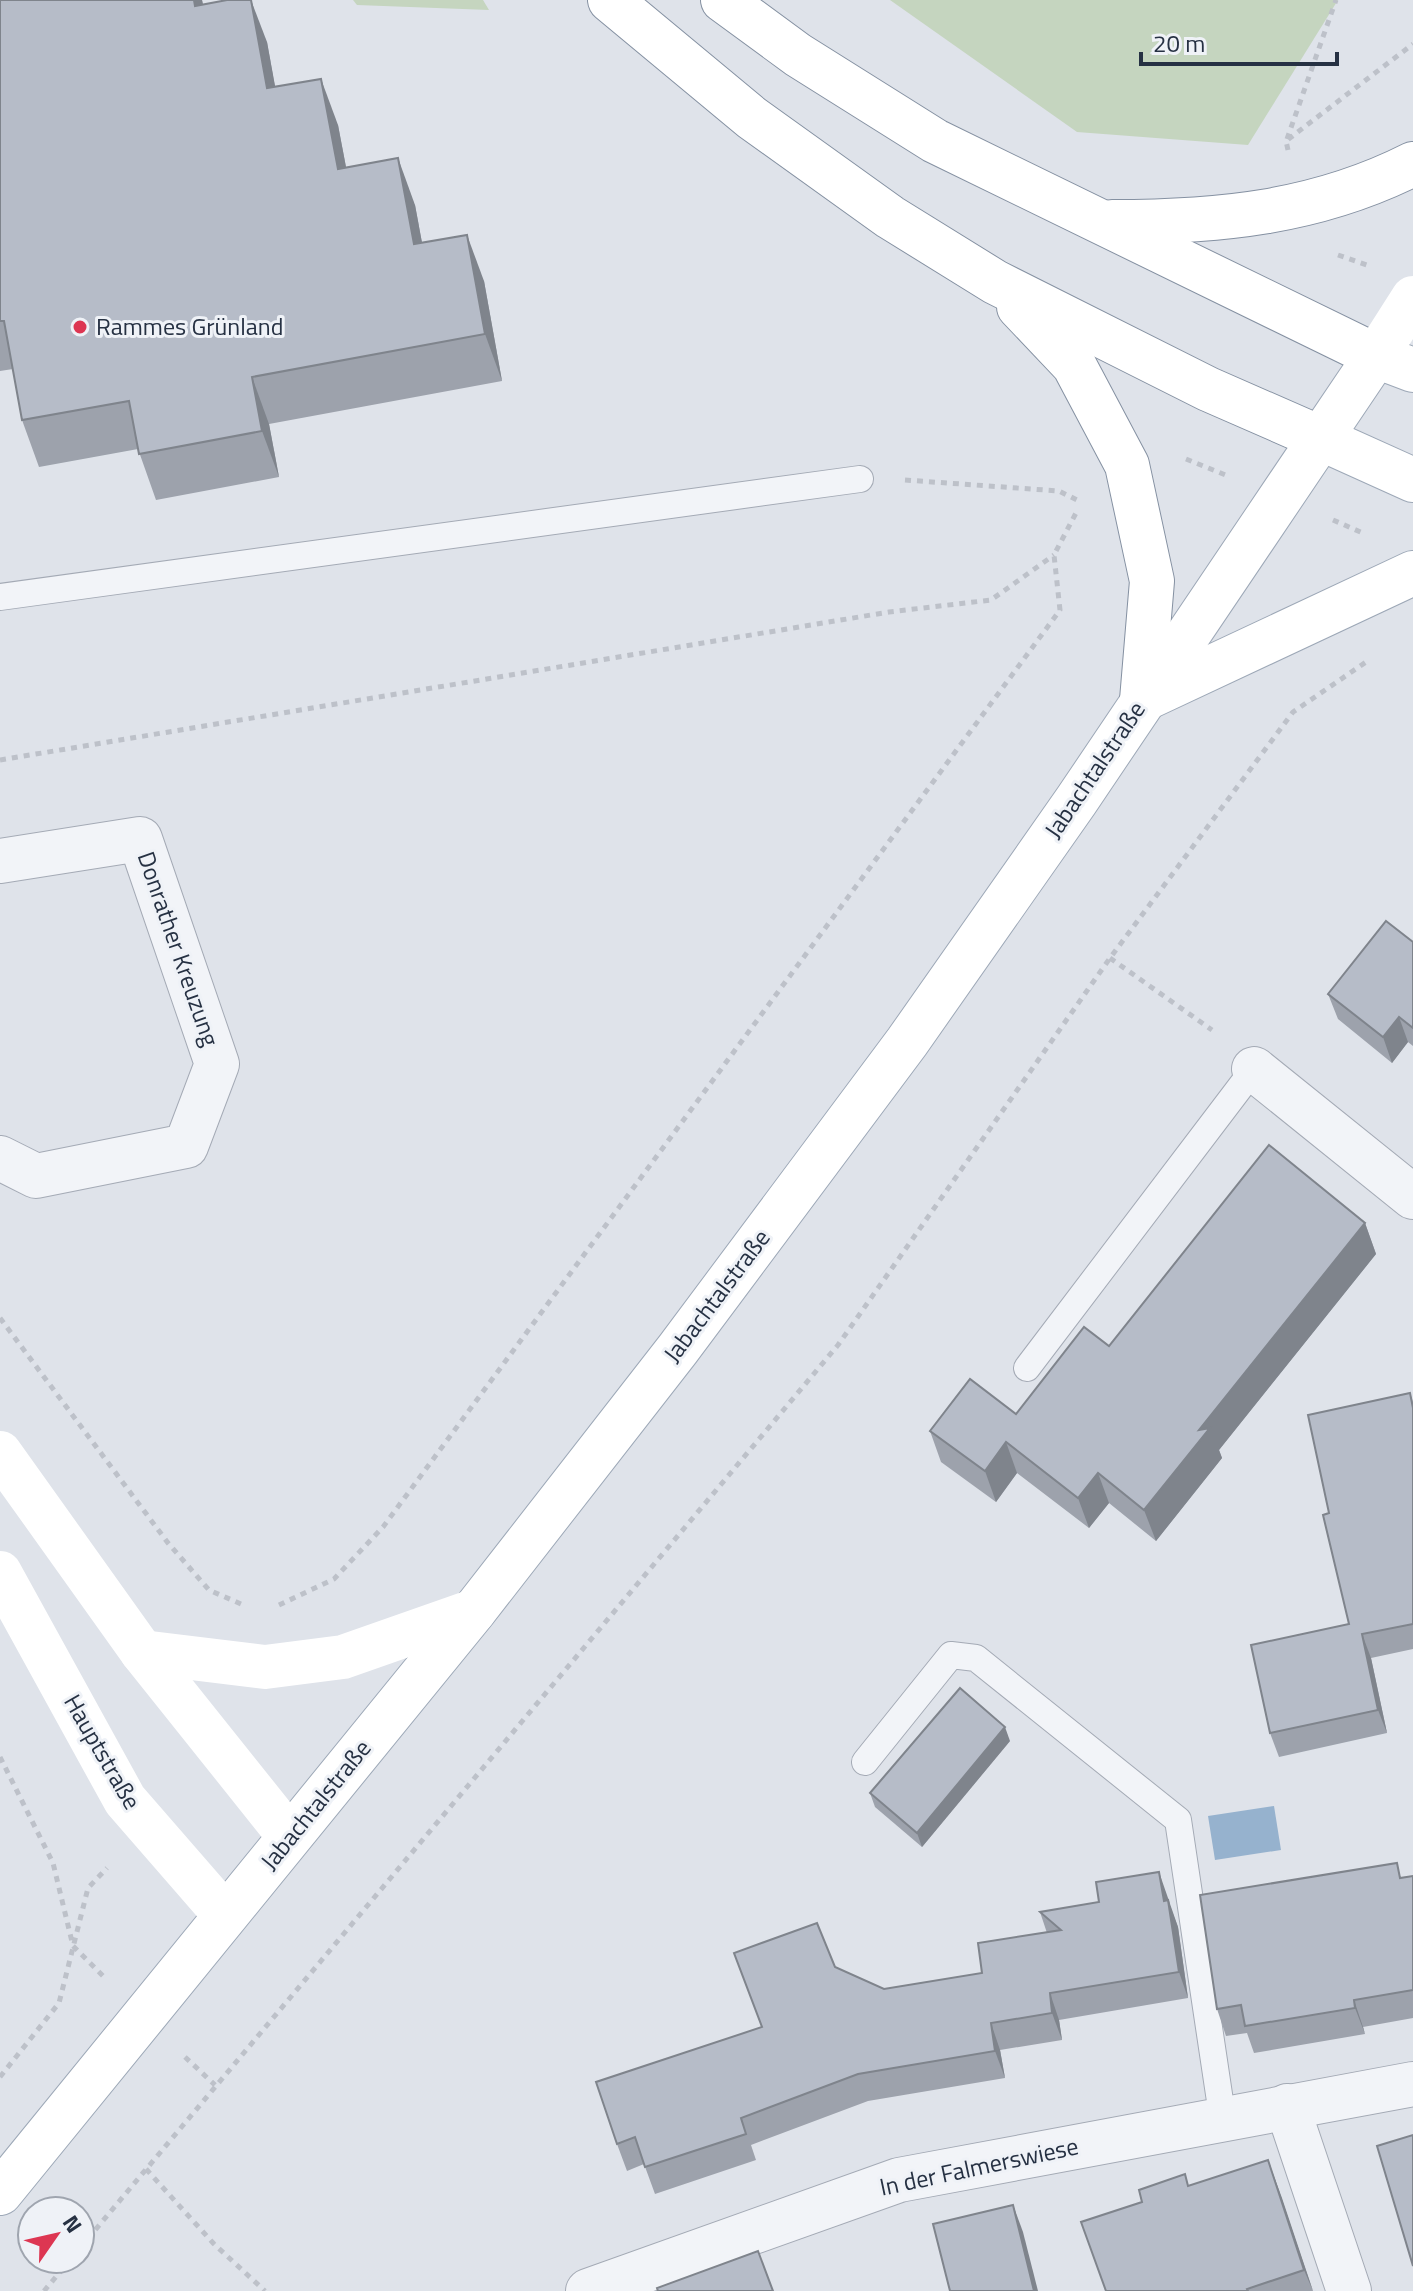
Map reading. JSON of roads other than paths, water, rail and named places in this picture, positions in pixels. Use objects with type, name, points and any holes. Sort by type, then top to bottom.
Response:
[{"type":"main road","points":[[610,0],[752,118],[890,217],[995,282],[1208,389],[1413,480]]},
{"type":"main road","points":[[723,0],[798,55],[935,141],[1394,363]]},
{"type":"main road","points":[[1102,222],[1202,222],[1300,205],[1387,177],[1413,164]]},
{"type":"main road","points":[[995,282],[1074,365],[1127,465],[1152,581],[1142,700],[1413,573]]},
{"type":"main road","name":"Jabachtalstraße","points":[[0,2193],[141,2016],[474,1611],[678,1349],[907,1042],[1076,801],[1320,438],[1394,363],[1413,298]]},
{"type":"main road","points":[[0,1453],[142,1652],[289,1836]]},
{"type":"main road","name":"Hauptstraße","points":[[0,1573],[125,1800],[225,1915]]},
{"type":"main road","points":[[142,1652],[265,1667],[343,1657],[474,1611]]},
{"type":"street","name":"Donrather Kreuzung","points":[[0,861],[140,839],[217,1064],[186,1146],[36,1176],[0,1158]]},
{"type":"street","points":[[1254,1069],[1413,1197]]},
{"type":"street","name":"In der Falmerswiese","points":[[588,2291],[899,2180],[1413,2084]]},
{"type":"street","points":[[1287,2106],[1349,2291]]},
{"type":"lane","points":[[0,597],[860,479]]},
{"type":"lane","points":[[1027,1368],[1254,1069]]},
{"type":"lane","points":[[865,1762],[951,1655],[976,1658],[1178,1820],[1223,2121]]},
{"type":"water","points":[[1274,1806],[1281,1850],[1215,1860],[1208,1816]]},
{"type":"place","name":"Rammes Grünland","points":[[80,327]]}]
